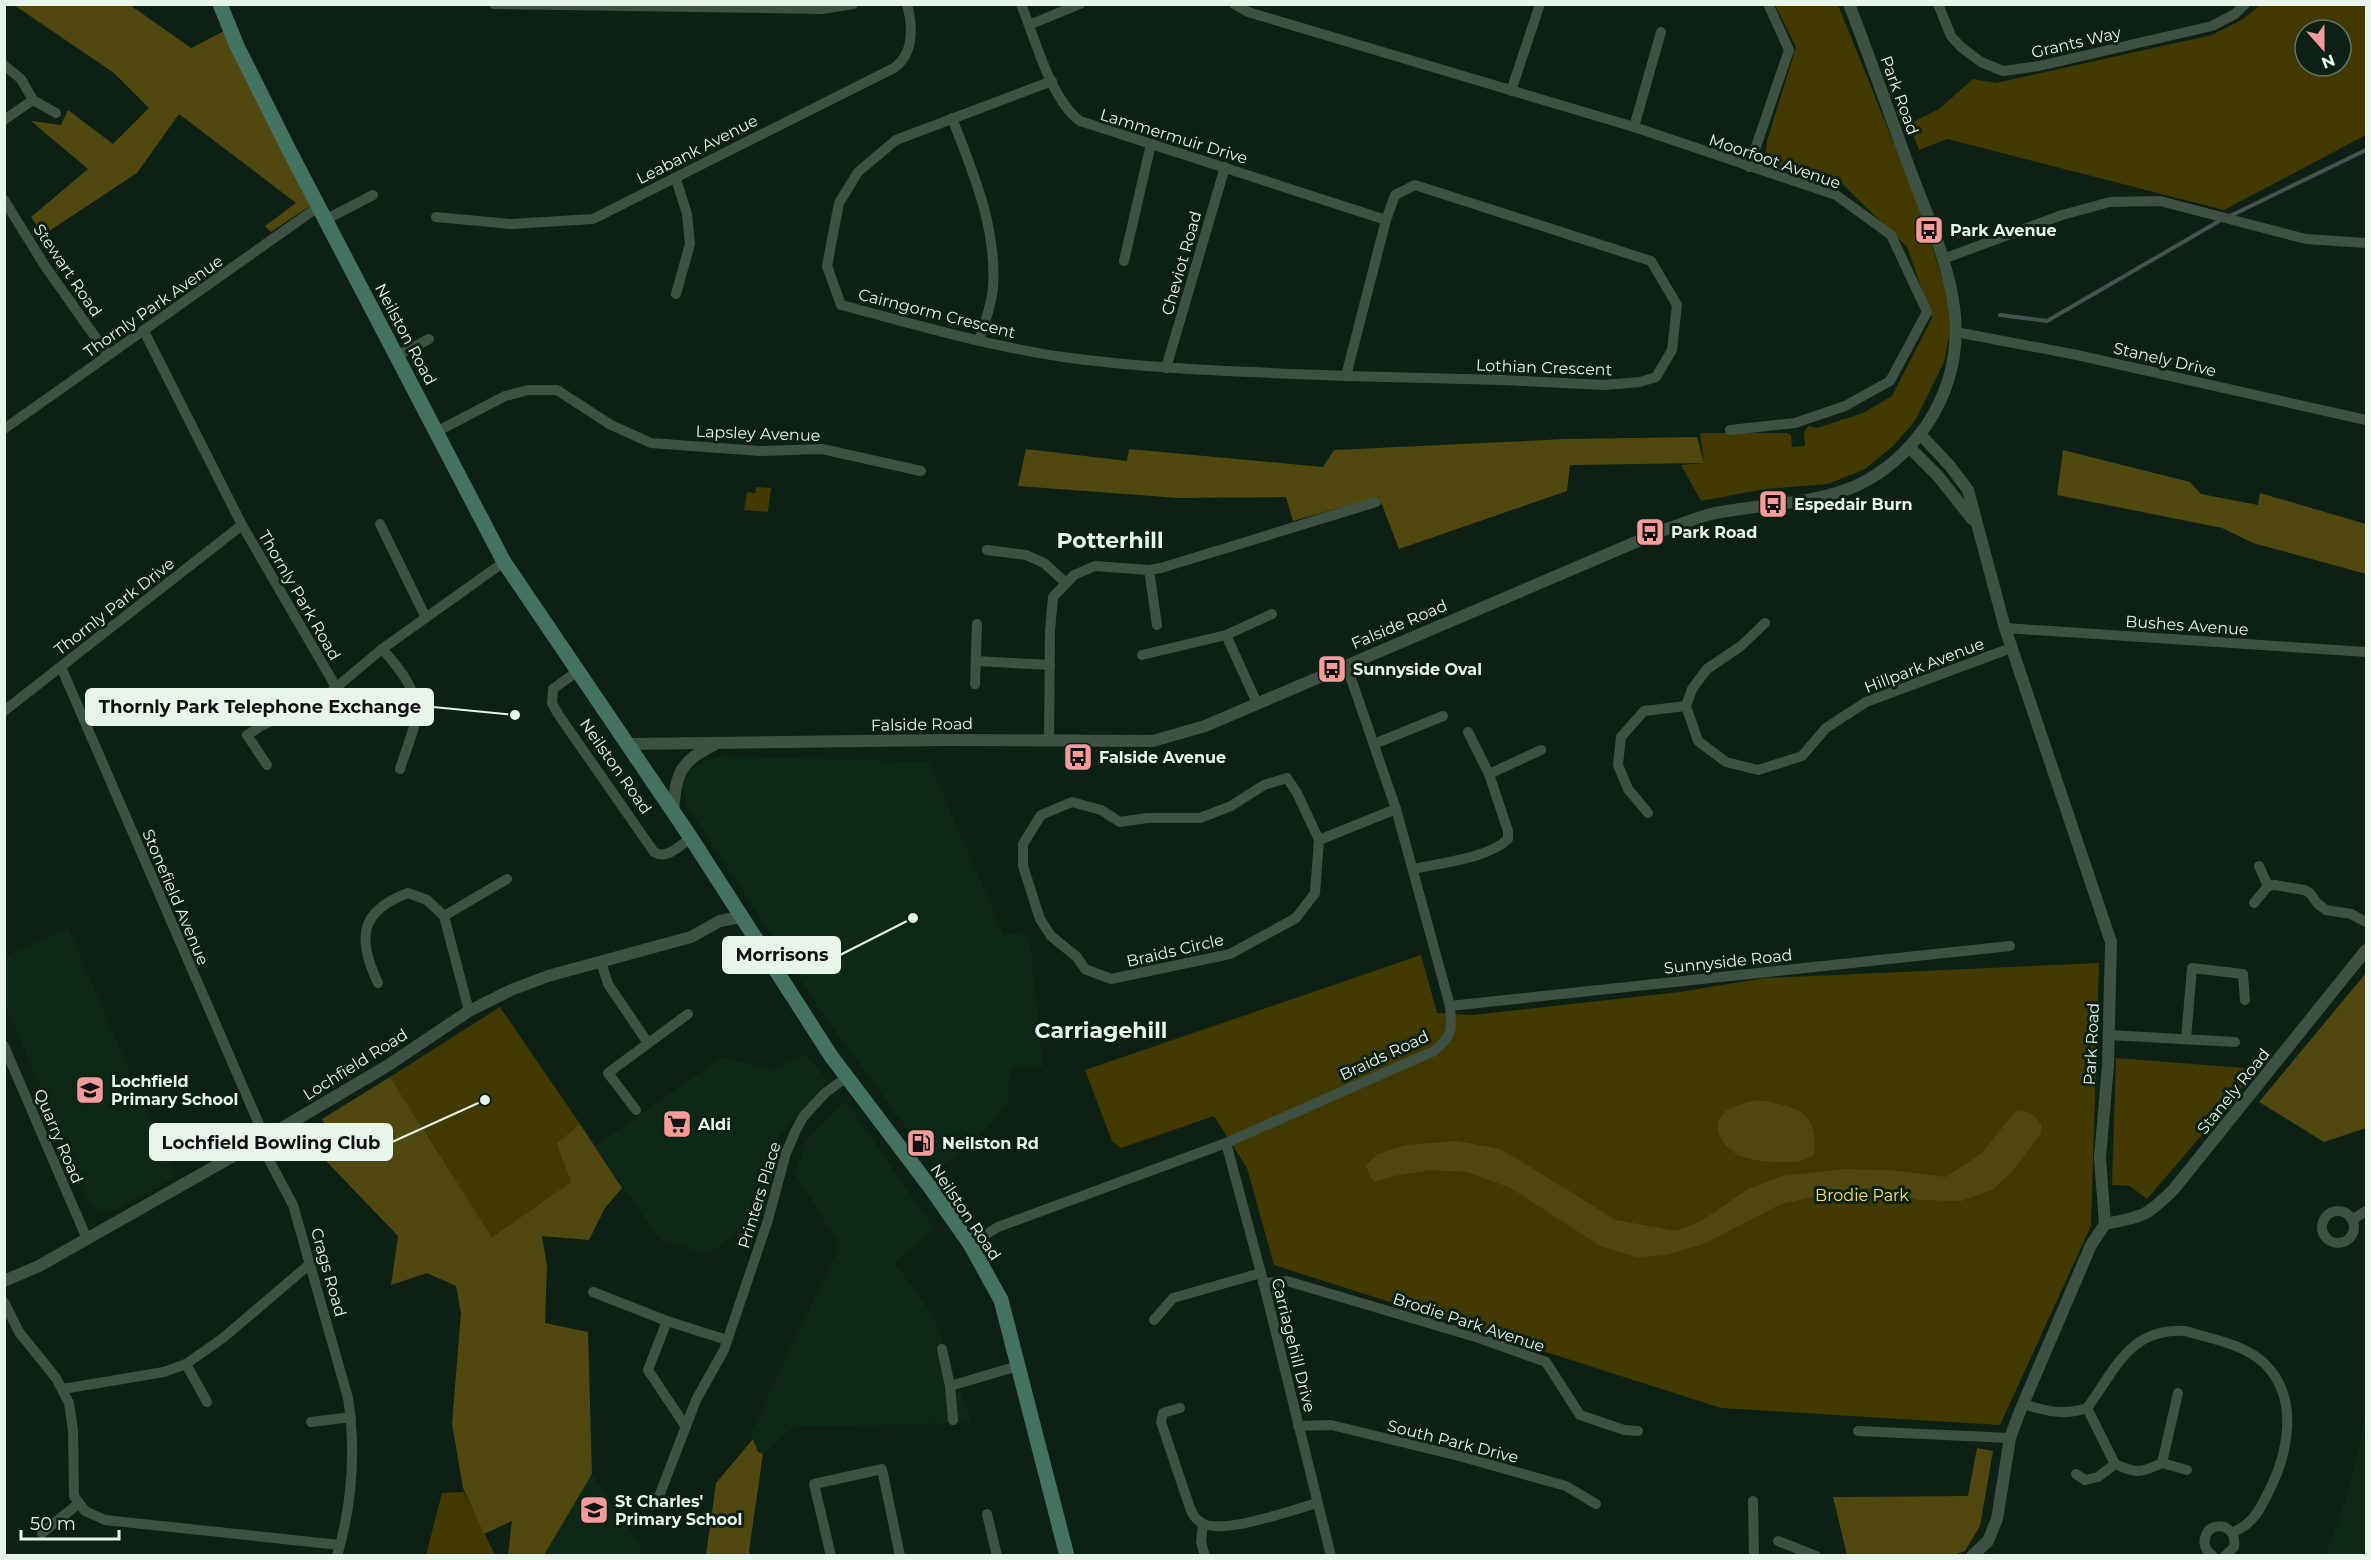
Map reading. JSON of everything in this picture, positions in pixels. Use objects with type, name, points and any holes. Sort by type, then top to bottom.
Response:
[{"type":"main road","name":"Neilston Road","points":[[220,4],[237,46],[289,150],[504,562],[691,838],[831,1056],[930,1186],[970,1244],[1001,1300],[1067,1556]]},
{"type":"street","points":[[494,4],[822,9],[853,4]]},
{"type":"street","name":"Leabank Avenue","points":[[436,217],[511,224],[593,219],[676,179],[901,63],[906,56],[911,36],[907,4]]},
{"type":"street","name":"Lammermuir Drive","points":[[1021,4],[1052,81],[1066,108],[1080,121],[1386,220]]},
{"type":"street","points":[[1029,25],[1080,4]]},
{"type":"street","name":"Moorfoot Avenue","points":[[1234,4],[1248,12],[1634,127],[1836,195],[1891,234],[1927,312],[1890,381],[1845,406],[1795,423],[1730,430]]},
{"type":"street","points":[[1511,91],[1540,4]]},
{"type":"street","points":[[1749,167],[1789,50],[1768,4]]},
{"type":"street","name":"Park Road","points":[[1849,4],[1943,259],[1955,308],[1956,332],[1952,368],[1943,395],[1920,434],[1950,466],[1968,490],[2004,628],[2111,942],[2109,1035],[2100,1158],[2105,1224]]},
{"type":"street","name":"Grants Way","points":[[1938,4],[1951,36],[1961,48],[1991,68],[2003,71],[2031,67],[2212,26],[2235,14],[2245,4]]},
{"type":"street","points":[[1634,127],[1661,32]]},
{"type":"street","points":[[4,65],[21,79],[33,99],[56,113]]},
{"type":"street","name":"Cairngorm Crescent","points":[[1052,81],[896,140],[858,172],[839,203],[827,266],[841,305],[979,341],[1062,357],[1166,368],[1346,376]]},
{"type":"street","points":[[4,120],[33,99]]},
{"type":"street","points":[[952,118],[973,172],[993,243],[993,290],[979,341]]},
{"type":"street","points":[[1124,261],[1151,144]]},
{"type":"street","name":"Cheviot Road","points":[[1166,368],[1225,167]]},
{"type":"street","points":[[676,179],[687,214],[690,244],[676,294]]},
{"type":"street","name":"Lothian Crescent","points":[[1415,185],[1652,261],[1677,305],[1672,350],[1656,376],[1640,382],[1604,385],[1346,376],[1386,220],[1395,195],[1415,185]]},
{"type":"street","name":"Thornly Park Avenue","points":[[4,429],[108,355],[322,213],[373,195]]},
{"type":"street","name":"Stewart Road","points":[[4,200],[45,266],[108,355]]},
{"type":"street","points":[[1943,259],[2062,215],[2110,202],[2160,201],[2306,239],[2367,243]]},
{"type":"street","name":"Thornly Park Road","points":[[144,331],[242,525],[336,687],[382,649],[504,562]]},
{"type":"street","name":"Stanely Drive","points":[[1956,332],[2077,355],[2367,420]]},
{"type":"street","points":[[396,356],[429,339]]},
{"type":"street","name":"Lapsley Avenue","points":[[436,432],[505,396],[528,390],[557,390],[611,425],[651,442],[760,451],[822,449],[921,471]]},
{"type":"street","name":"Falside Road","points":[[628,744],[1153,741],[1205,726],[1346,664],[1673,527],[1712,514],[1828,497],[1860,484],[1883,470],[1920,434]]},
{"type":"street","name":"Park Road","points":[[1909,447],[1957,498],[1977,525]]},
{"type":"street","points":[[1050,741],[1053,597],[1074,575],[1095,566],[1149,570],[1266,537],[1376,502]]},
{"type":"street","name":"Thornly Park Drive","points":[[4,711],[242,525]]},
{"type":"street","points":[[380,525],[426,618]]},
{"type":"street","points":[[987,550],[1026,555],[1044,563],[1066,583]]},
{"type":"street","points":[[1149,570],[1156,625]]},
{"type":"street","points":[[1142,655],[1226,635],[1272,614]]},
{"type":"street","points":[[1648,813],[1628,789],[1618,765],[1621,737],[1644,711],[1686,706],[1692,689],[1707,669],[1741,646],[1765,623]]},
{"type":"street","points":[[975,684],[976,624]]},
{"type":"street","name":"Bushes Avenue","points":[[2004,628],[2367,652]]},
{"type":"street","points":[[1226,635],[1257,703]]},
{"type":"street","name":"Hillpark Avenue","points":[[1686,706],[1698,741],[1726,762],[1758,770],[1802,756],[1826,728],[1866,702],[2011,648]]},
{"type":"street","points":[[382,649],[410,688],[416,705],[416,718],[400,769]]},
{"type":"street","points":[[976,660],[1050,665]]},
{"type":"street","name":"Braids Road","points":[[970,1244],[998,1227],[1226,1143],[1434,1051],[1445,1042],[1452,1029],[1450,1006],[1396,809],[1346,664]]},
{"type":"street","name":"Stonefield Avenue","points":[[61,667],[262,1140]]},
{"type":"street","name":"Neilston Road","points":[[579,670],[553,689],[552,703],[558,714],[654,852],[666,855],[691,838]]},
{"type":"street","points":[[267,765],[247,735],[276,719],[312,704],[336,687]]},
{"type":"street","points":[[1374,744],[1443,716]]},
{"type":"street","points":[[1414,869],[1476,855],[1501,846],[1508,839],[1508,831],[1489,774],[1468,732]]},
{"type":"street","name":"Falside Road","points":[[673,812],[675,785],[683,765],[699,752],[721,742]]},
{"type":"street","points":[[1489,774],[1541,750]]},
{"type":"street","name":"Braids Circle","points":[[1287,778],[1297,793],[1319,840],[1315,893],[1296,918],[1230,954],[1112,980],[1085,969],[1077,957],[1051,936],[1040,919],[1023,866],[1023,844],[1041,815],[1072,802],[1101,810],[1120,822],[1200,818],[1231,806],[1264,785],[1287,778]]},
{"type":"street","points":[[1319,840],[1396,809]]},
{"type":"street","points":[[2259,866],[2268,886]]},
{"type":"street","points":[[444,916],[507,879]]},
{"type":"street","points":[[2254,903],[2268,886],[2275,885],[2304,890],[2310,893],[2326,910],[2351,914],[2367,922]]},
{"type":"street","points":[[378,983],[365,949],[365,930],[373,914],[388,900],[408,893],[427,900],[444,916],[469,1011]]},
{"type":"street","name":"Lochfield Road","points":[[4,1281],[39,1266],[262,1140],[387,1066],[469,1011],[511,990],[548,976],[691,937],[720,921],[740,917]]},
{"type":"street","name":"Sunnyside Road","points":[[1450,1006],[2010,946]]},
{"type":"street","name":"Stanely Road","points":[[2105,1224],[2139,1217],[2150,1212],[2174,1189],[2367,950]]},
{"type":"street","points":[[601,962],[608,984],[648,1043]]},
{"type":"street","points":[[2186,1040],[2192,968],[2243,974],[2245,1000]]},
{"type":"street","points":[[636,1110],[608,1073],[688,1014]]},
{"type":"street","points":[[2109,1035],[2235,1042]]},
{"type":"street","name":"Quarry Road","points":[[4,1046],[87,1239]]},
{"type":"street","name":"Printers Place","points":[[658,1499],[696,1400],[727,1340],[768,1220],[786,1153],[796,1130],[803,1117],[825,1094],[847,1077]]},
{"type":"street","name":"Crags Road","points":[[262,1140],[293,1205],[335,1348],[351,1418],[351,1482],[348,1516],[339,1550]]},
{"type":"street","name":"Carriagehill Drive","points":[[1226,1143],[1262,1278],[1330,1556]]},
{"type":"street","points":[[2352,1220],[2367,1211]]},
{"type":"street","points":[[1972,1556],[1988,1541],[1997,1519],[2010,1438],[2091,1245],[2105,1224]]},
{"type":"street","points":[[63,1389],[164,1372],[186,1364],[214,1346],[311,1263]]},
{"type":"street","name":"Brodie Park Avenue","points":[[1154,1320],[1173,1298],[1262,1278],[1287,1281],[1479,1338],[1546,1362],[1580,1415],[1624,1430],[1638,1431]]},
{"type":"street","points":[[593,1292],[667,1321],[727,1340]]},
{"type":"street","points":[[4,1302],[19,1332],[63,1389],[72,1415],[74,1496],[85,1511],[105,1520],[339,1550]]},
{"type":"street","points":[[667,1321],[648,1370],[686,1427]]},
{"type":"street","points":[[2023,1404],[2050,1413],[2073,1413],[2087,1408],[2134,1344],[2151,1334],[2185,1331],[2242,1348],[2266,1365],[2282,1393],[2286,1412],[2285,1452],[2279,1472],[2262,1505],[2249,1523],[2232,1533]]},
{"type":"street","points":[[942,1349],[951,1386],[953,1420]]},
{"type":"street","points":[[186,1364],[207,1402]]},
{"type":"street","points":[[951,1386],[1018,1366]]},
{"type":"street","points":[[2162,1462],[2178,1393]]},
{"type":"street","points":[[1180,1408],[1163,1413],[1161,1422],[1190,1508],[1194,1517],[1203,1524],[1226,1527],[1317,1503]]},
{"type":"street","points":[[2087,1408],[2115,1464],[2132,1472],[2143,1471],[2162,1462],[2187,1470]]},
{"type":"street","points":[[311,1422],[351,1418]]},
{"type":"street","name":"South Park Drive","points":[[1298,1426],[1331,1425],[1459,1456],[1566,1486],[1596,1504]]},
{"type":"street","points":[[1858,1431],[2010,1438]]},
{"type":"street","points":[[2076,1474],[2085,1480],[2098,1477],[2115,1464]]},
{"type":"street","points":[[831,1556],[814,1484],[882,1470],[900,1556]]},
{"type":"street","points":[[1754,1501],[1754,1556]]},
{"type":"street","points":[[42,1533],[78,1504]]},
{"type":"street","points":[[987,1514],[997,1556]]},
{"type":"street","points":[[1203,1524],[1201,1542],[1205,1556]]},
{"type":"street","points":[[2213,1556],[2204,1545],[2205,1534],[2213,1527],[2224,1526],[2232,1533],[2234,1547],[2225,1556]]},
{"type":"street","points":[[1778,1541],[1816,1556]]},
{"type":"shaded area","points":[[14,5],[130,5],[191,48],[224,31],[310,206],[271,232],[265,226],[296,203],[179,114],[137,173],[43,235],[31,217],[88,169],[31,121],[61,125],[68,110],[113,144],[149,108],[114,73]]},
{"type":"shaded area","points":[[1697,437],[1704,463],[1570,465],[1567,491],[1399,549],[1379,497],[1293,521],[1286,497],[1179,498],[1018,486],[1026,449],[1127,461],[1129,449],[1323,467],[1334,450],[1566,439]]},
{"type":"shaded area","points":[[2063,450],[2190,482],[2201,494],[2258,505],[2260,493],[2366,524],[2366,574],[2253,543],[2222,528],[2057,495]]},
{"type":"shaded area","points":[[719,756],[929,762],[1004,935],[1025,932],[1030,943],[1043,1067],[1010,1068],[1008,1103],[971,1147],[936,1168],[822,1013],[686,804],[682,783],[690,767]]},
{"type":"shaded area","name":"Lochfield Primary School","points":[[68,928],[175,1177],[114,1210],[105,1212],[95,1209],[89,1202],[5,1004],[5,956]]},
{"type":"shaded area","points":[[2366,973],[2366,1128],[2324,1142],[2259,1102]]},
{"type":"shaded area","points":[[806,1054],[828,1081],[776,1141],[769,1212],[707,1254],[659,1239],[595,1146],[722,1057],[772,1069]]},
{"type":"shaded area","points":[[390,1077],[492,1237],[571,1182],[556,1143],[580,1124],[622,1188],[605,1208],[589,1240],[542,1236],[547,1266],[545,1323],[588,1332],[592,1474],[544,1555],[508,1555],[512,1521],[484,1534],[463,1488],[452,1424],[461,1313],[456,1286],[427,1273],[391,1285],[398,1236],[326,1161],[337,1151],[322,1119]]},
{"type":"shaded area","points":[[1756,1100],[1802,1112],[1813,1128],[1814,1155],[1799,1161],[1767,1161],[1741,1156],[1730,1149],[1719,1133],[1719,1121],[1722,1115],[1738,1105]]},
{"type":"shaded area","points":[[846,1101],[934,1228],[895,1263],[933,1315],[972,1423],[794,1427],[763,1454],[758,1453],[751,1432],[840,1245],[795,1174],[806,1141]]},
{"type":"shaded area","points":[[2019,1110],[2029,1113],[2041,1124],[2041,1133],[2013,1171],[1992,1190],[1961,1201],[1918,1200],[1868,1188],[1830,1193],[1781,1204],[1706,1243],[1667,1255],[1637,1257],[1600,1246],[1511,1188],[1467,1172],[1430,1170],[1394,1176],[1375,1182],[1366,1165],[1378,1154],[1406,1145],[1456,1141],[1501,1149],[1616,1220],[1676,1231],[1703,1220],[1748,1189],[1783,1176],[1842,1169],[1889,1170],[1946,1177],[1982,1153],[2014,1113]]},
{"type":"shaded area","points":[[2366,1412],[2366,1555],[2326,1555],[2350,1487]]},
{"type":"shaded area","points":[[753,1439],[758,1452],[763,1454],[749,1551],[751,1555],[706,1555],[716,1483]]},
{"type":"shaded area","points":[[1977,1448],[1993,1451],[1980,1526],[1965,1551],[1951,1556],[1847,1555],[1833,1497],[1968,1496]]},
{"type":"shaded area","name":"St Charles' Primary School","points":[[592,1474],[641,1546],[641,1555],[544,1555]]},
{"type":"green space","points":[[1775,5],[1838,5],[1918,203],[1948,296],[1950,332],[1944,362],[1915,421],[1893,446],[1865,469],[1828,484],[1765,489],[1701,501],[1681,465],[1704,463],[1700,433],[1787,433],[1791,435],[1792,447],[1805,446],[1804,433],[1808,426],[1817,428],[1863,413],[1892,396],[1932,318],[1907,247],[1838,180],[1792,163],[1788,172],[1771,167],[1765,156],[1767,141],[1796,47]]},
{"type":"green space","points":[[2260,5],[2366,5],[2366,135],[2224,210],[1947,139],[1919,150],[1909,124],[1939,109],[1973,79],[1996,83],[2212,35],[2243,19]]},
{"type":"green space","points":[[756,487],[771,488],[768,512],[744,510],[747,492],[755,493]]},
{"type":"green space","name":"Brodie Park","points":[[1421,955],[1437,1013],[1473,1015],[1679,992],[1765,978],[2099,963],[2091,1226],[2000,1425],[1721,1408],[1274,1265],[1247,1168],[1214,1116],[1121,1148],[1112,1141],[1085,1070]]},
{"type":"green space","points":[[500,1007],[580,1124],[556,1143],[571,1182],[492,1237],[390,1077]]},
{"type":"green space","points":[[2116,1058],[2258,1069],[2147,1199],[2130,1186],[2112,1185]]},
{"type":"green space","points":[[464,1492],[495,1555],[426,1555],[442,1493]]},
{"type":"waterway","points":[[2230,216],[2366,150]]},
{"type":"waterway","points":[[2000,315],[2047,321],[2221,220]]},
{"type":"place","name":"Park Avenue","points":[[1929,230]]},
{"type":"place","name":"Espedair Burn","points":[[1773,504]]},
{"type":"place","name":"Park Road","points":[[1650,532]]},
{"type":"place","name":"Sunnyside Oval","points":[[1332,669]]},
{"type":"place","name":"Thornly Park Telephone Exchange","points":[[515,715]]},
{"type":"place","name":"Falside Avenue","points":[[1078,757]]},
{"type":"place","name":"Morrisons","points":[[913,918]]},
{"type":"place","name":"Lochfield Primary School","points":[[90,1090]]},
{"type":"place","name":"Lochfield Bowling Club","points":[[485,1100]]},
{"type":"place","name":"Aldi","points":[[677,1124]]},
{"type":"place","name":"Neilston Rd","points":[[921,1143]]},
{"type":"place","name":"St Charles' Primary School","points":[[594,1510]]},
{"type":"district","name":"Potterhill","points":[[1110,540]]},
{"type":"district","name":"Carriagehill","points":[[1101,1030]]}]
